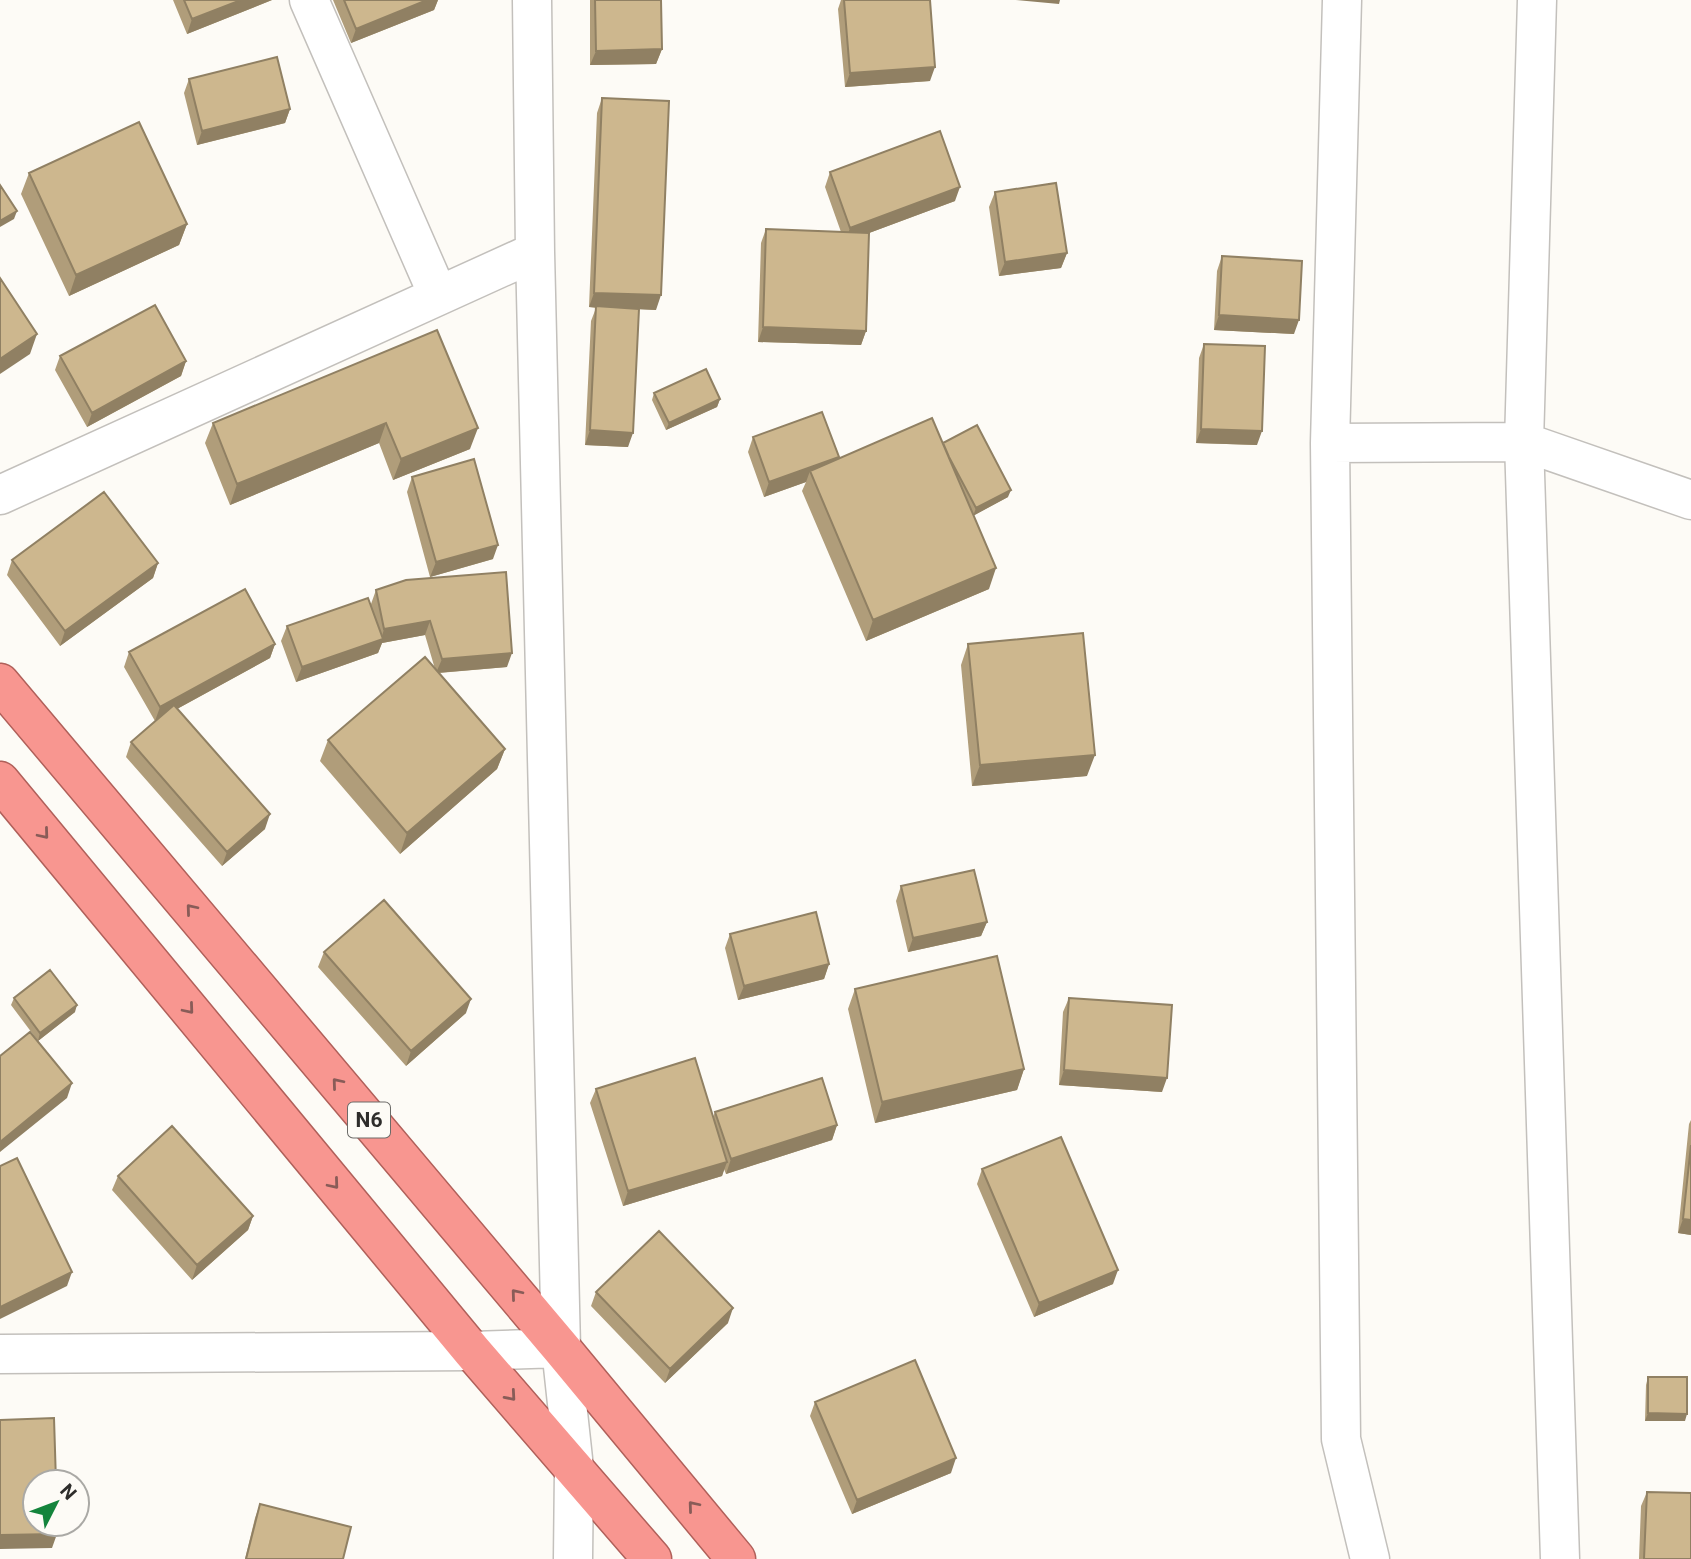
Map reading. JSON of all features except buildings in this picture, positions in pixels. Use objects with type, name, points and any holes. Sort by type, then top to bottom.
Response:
[{"type":"highway","name":"N6","points":[[0,683],[736,1559]]},
{"type":"highway","points":[[0,781],[472,1351],[652,1559]]},
{"type":"street","points":[[309,0],[438,295]]},
{"type":"street","points":[[533,0],[536,252],[561,1348],[575,1468],[573,1559]]},
{"type":"street","points":[[1342,0],[1331,443],[1341,1439],[1370,1559]]},
{"type":"street","points":[[1537,0],[1524,442],[1560,1559]]},
{"type":"street","points":[[0,495],[536,252]]},
{"type":"street","points":[[1331,443],[1524,442],[1691,500]]},
{"type":"street","points":[[0,1354],[561,1348]]}]
